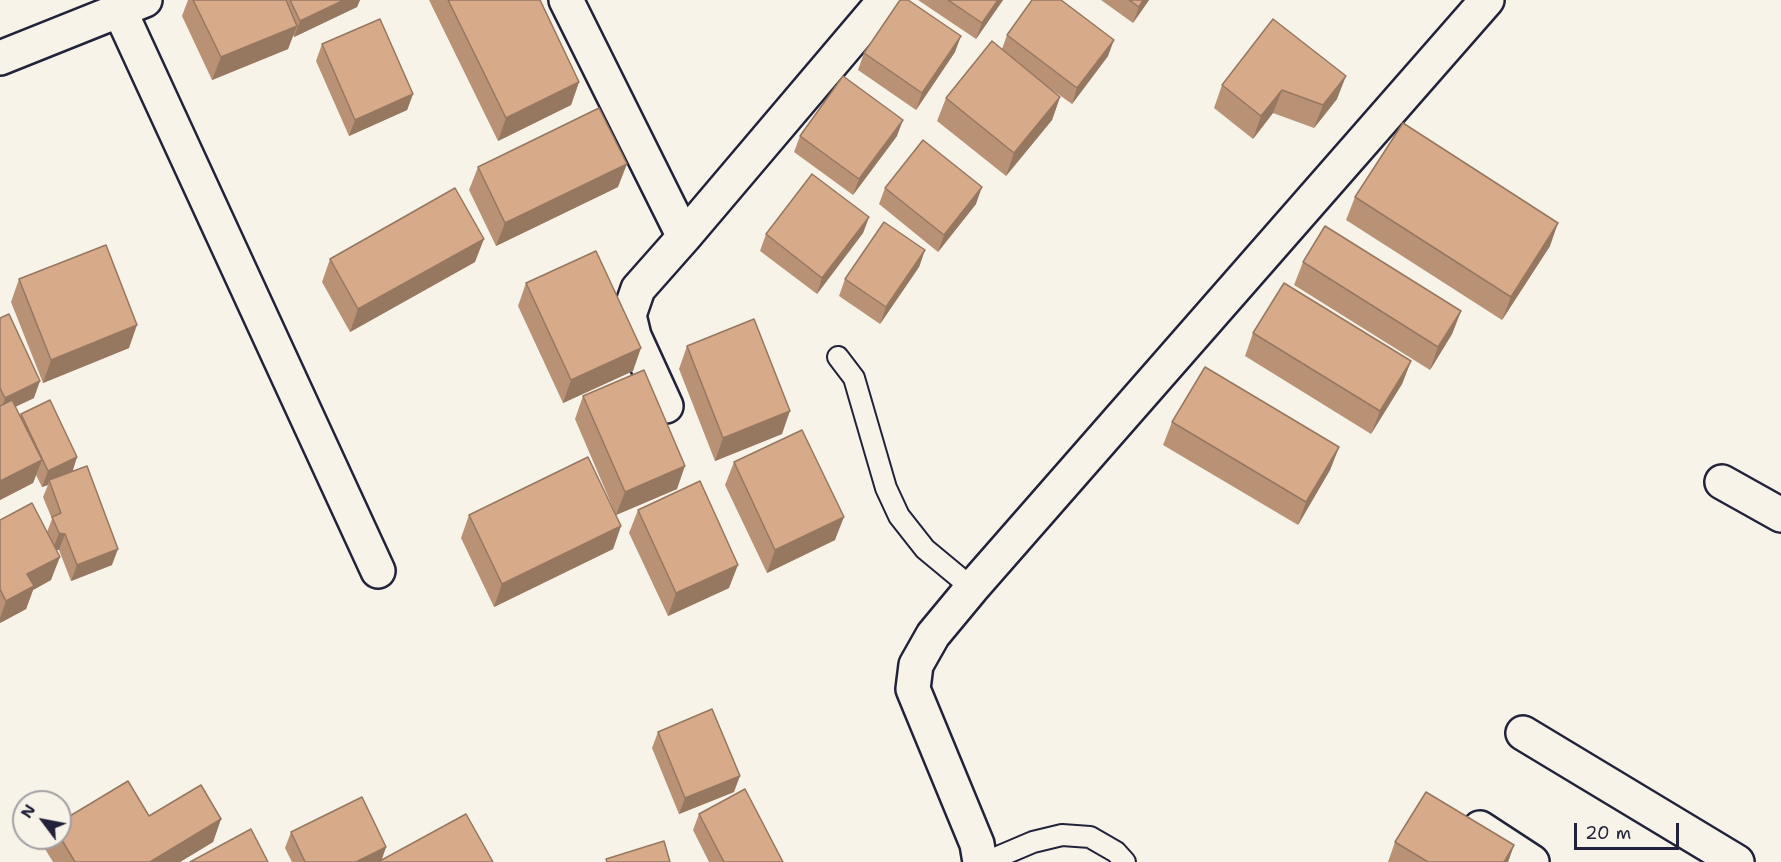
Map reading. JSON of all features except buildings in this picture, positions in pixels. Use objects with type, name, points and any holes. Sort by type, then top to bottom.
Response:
[{"type":"street","points":[[566,0],[684,237]]},
{"type":"street","points":[[666,406],[634,336],[629,315],[638,289],[885,0]]},
{"type":"street","points":[[980,862],[977,844],[913,689],[916,665],[933,635],[1487,0]]},
{"type":"street","points":[[0,58],[132,5],[378,571]]},
{"type":"street","points":[[1722,482],[1781,515]]},
{"type":"street","points":[[1523,733],[1737,862]]},
{"type":"street","points":[[1480,828],[1532,862]]},
{"type":"lane","points":[[838,357],[854,378],[886,488],[899,516],[925,549],[972,588]]},
{"type":"lane","points":[[986,862],[1033,842],[1062,835],[1090,837],[1116,852],[1125,862]]}]
